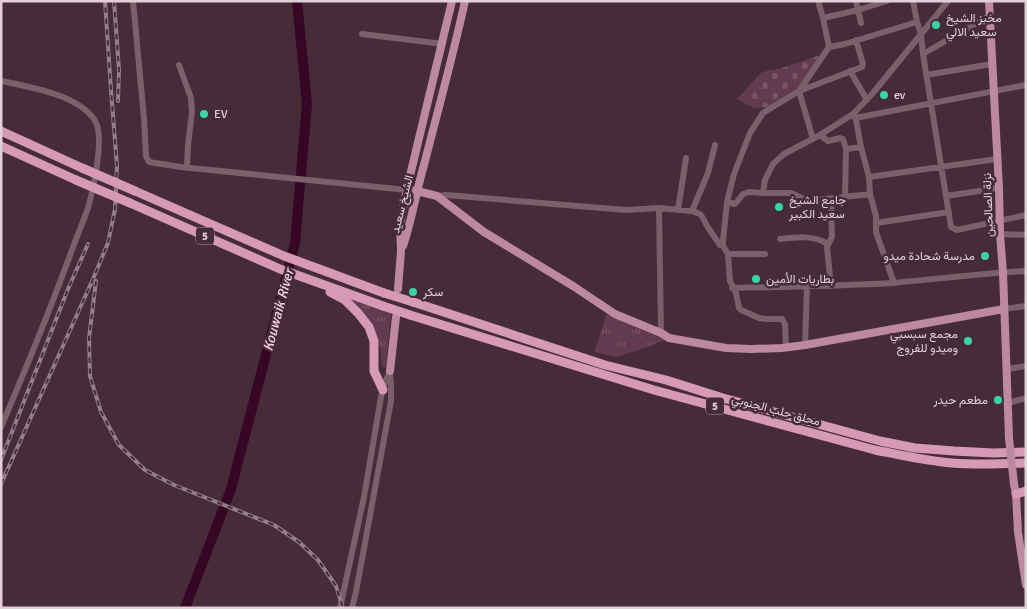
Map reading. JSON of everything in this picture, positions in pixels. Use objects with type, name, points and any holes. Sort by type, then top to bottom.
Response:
[{"type":"highway","name":"محلق حلب الجنوبي","points":[[1,131],[135,192],[284,256],[384,293],[605,364],[880,441],[915,448],[954,451],[1026,452]]},
{"type":"highway","name":"5","points":[[1,146],[302,277]]},
{"type":"highway","name":"محلق حلب الجنوبي","points":[[302,277],[410,315],[654,390],[875,450],[951,463],[994,465],[1026,463]]},
{"type":"highway","points":[[302,277],[345,300],[358,312],[369,327],[374,341],[374,371],[382,390]]},
{"type":"highway","points":[[1016,494],[1026,492]]},
{"type":"main road","name":"الشيخ سعيد","points":[[401,251],[400,224],[452,1]]},
{"type":"main road","name":"الشيخ سعيد","points":[[401,251],[409,228],[465,1]]},
{"type":"main road","name":"نزلة الصالحين","points":[[989,1],[1003,272],[1009,438],[1016,494],[1018,532],[1026,585]]},
{"type":"main road","points":[[407,190],[437,196],[484,232],[615,314],[677,340],[726,348],[786,347],[1004,310]]},
{"type":"main road","points":[[398,288],[401,251]]},
{"type":"main road","points":[[390,371],[396,317]]},
{"type":"street","points":[[133,1],[146,156],[149,162],[187,168],[407,190]]},
{"type":"street","points":[[818,1],[829,47]]},
{"type":"street","points":[[856,1],[861,23]]},
{"type":"street","points":[[823,18],[886,1]]},
{"type":"street","points":[[914,1],[921,34],[922,54],[951,227],[956,230],[1026,215]]},
{"type":"street","points":[[854,116],[948,1]]},
{"type":"street","points":[[922,54],[989,16]]},
{"type":"street","points":[[799,90],[829,47],[917,22]]},
{"type":"street","points":[[362,34],[443,44]]},
{"type":"street","points":[[723,246],[727,202],[750,133],[759,119],[763,113],[799,90],[863,66],[856,40]]},
{"type":"street","points":[[926,75],[992,64]]},
{"type":"street","points":[[180,65],[192,98],[187,168]]},
{"type":"street","points":[[850,71],[867,100]]},
{"type":"street","points":[[1,81],[35,88],[69,99],[96,120],[99,134],[98,159],[88,206],[30,360],[1,427]]},
{"type":"street","points":[[763,193],[773,164],[784,154],[854,116],[1026,85]]},
{"type":"street","points":[[799,90],[813,138]]},
{"type":"street","points":[[854,116],[869,177],[870,194],[876,216],[876,232],[894,283]]},
{"type":"street","points":[[820,135],[828,141],[843,139],[846,149],[845,196]]},
{"type":"street","points":[[692,211],[708,172],[715,145]]},
{"type":"street","points":[[846,149],[861,147]]},
{"type":"street","points":[[678,210],[686,158]]},
{"type":"street","points":[[869,177],[997,159]]},
{"type":"street","points":[[946,196],[999,188]]},
{"type":"street","points":[[727,202],[734,204],[743,194],[748,192],[791,193],[808,201],[870,194]]},
{"type":"street","points":[[437,196],[446,195],[626,210],[659,208],[692,211],[700,214],[728,254],[730,281],[741,310],[759,318],[782,318],[785,324],[786,347]]},
{"type":"street","points":[[831,199],[832,237],[827,247],[831,286]]},
{"type":"street","points":[[659,208],[662,333]]},
{"type":"street","points":[[876,223],[949,212]]},
{"type":"street","points":[[1000,234],[1026,235]]},
{"type":"street","points":[[780,239],[814,238],[821,239],[828,244]]},
{"type":"street","points":[[728,254],[765,254]]},
{"type":"street","points":[[732,288],[894,283],[1026,271]]},
{"type":"street","points":[[805,345],[807,287]]},
{"type":"street","points":[[1004,310],[1026,306]]},
{"type":"street","points":[[1007,369],[1026,366]]},
{"type":"street","points":[[340,608],[364,496],[382,390],[390,371]]},
{"type":"street","points":[[352,608],[391,401],[390,371]]},
{"type":"street","points":[[1008,403],[1026,398]]},
{"type":"green space","points":[[820,55],[795,92],[767,107],[754,108],[737,99],[761,73]]},
{"type":"green space","points":[[347,297],[391,314],[386,367],[382,367],[380,346],[371,323]]},
{"type":"green space","points":[[607,313],[666,340],[618,357],[594,352]]},
{"type":"waterway","name":"Kouwaik River","points":[[185,608],[231,489],[295,243],[307,104],[297,1]]},
{"type":"railway","points":[[1,484],[108,243],[115,209],[117,166],[105,1]]},
{"type":"railway","points":[[114,1],[119,70],[118,101]]},
{"type":"railway","points":[[1,460],[68,289],[88,244]]},
{"type":"railway","points":[[96,281],[89,338],[90,376],[101,412],[119,445],[145,470],[174,485],[274,525],[299,542],[318,560],[336,586],[343,608]]},
{"type":"place","name":"مخبز الشيخ سعيد الالي","points":[[936,25]]},
{"type":"place","name":"ev","points":[[884,95]]},
{"type":"place","name":"EV","points":[[204,114]]},
{"type":"place","name":"جامع الشيخ سعيد الكبير","points":[[779,207]]},
{"type":"place","name":"مدرسة شحادة ميدو","points":[[985,256]]},
{"type":"place","name":"بطاريات الأمين","points":[[756,279]]},
{"type":"place","name":"سكر","points":[[413,292]]},
{"type":"place","name":"مجمع سبسبي وميدو للفروج","points":[[968,341]]},
{"type":"place","name":"مطعم حيدر","points":[[998,400]]}]
